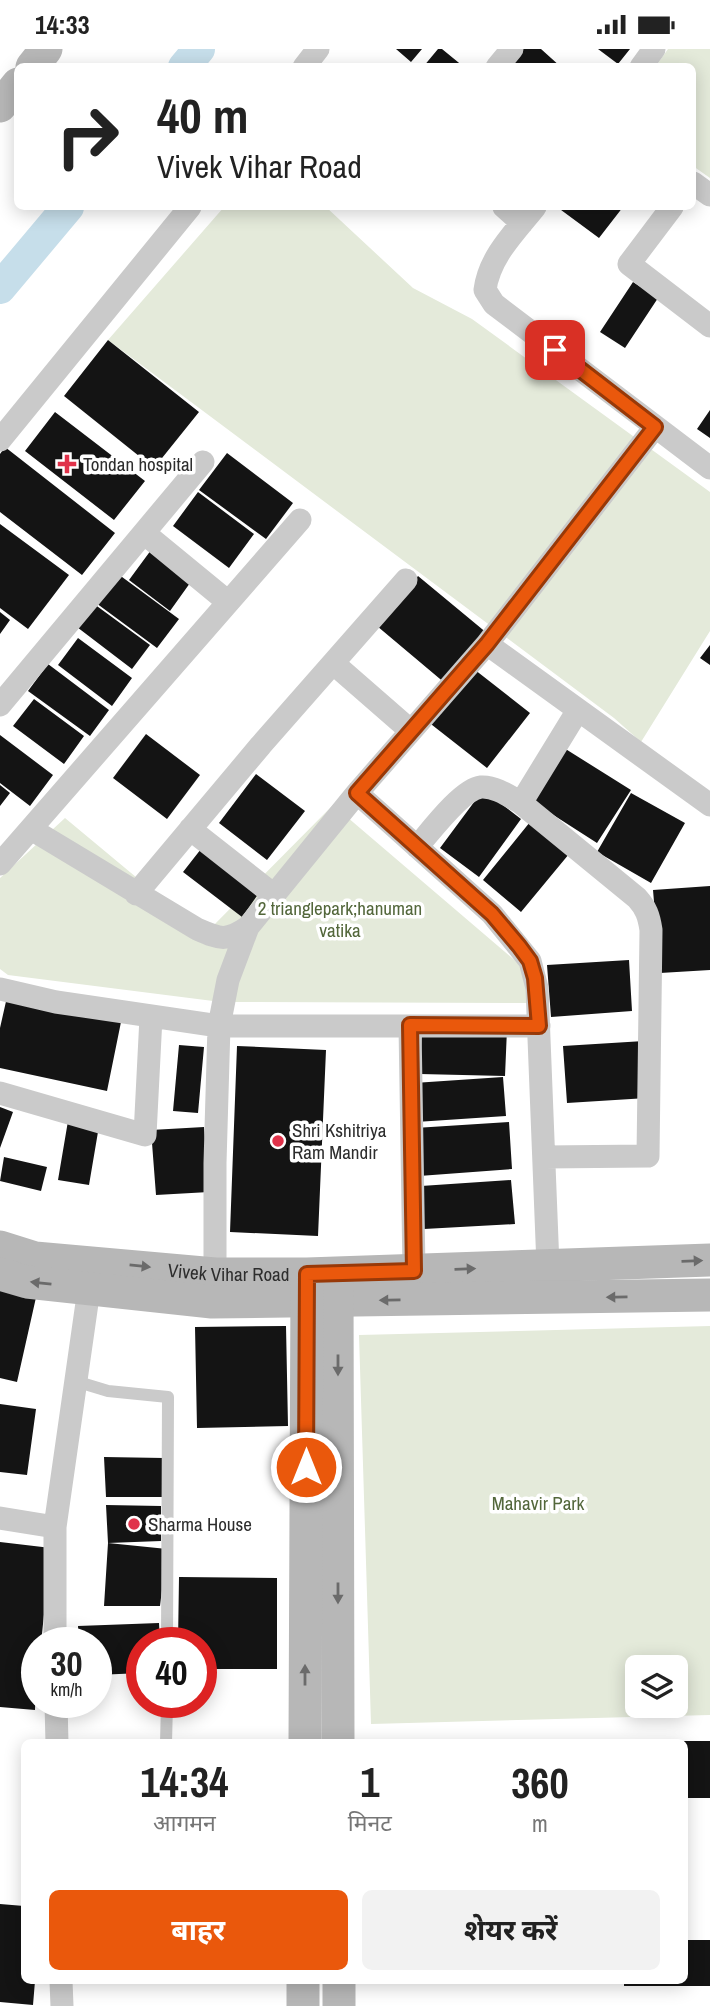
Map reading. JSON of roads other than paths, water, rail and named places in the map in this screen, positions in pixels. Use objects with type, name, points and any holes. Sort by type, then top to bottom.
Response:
[{"type":"street","points":[[35,63],[46,49]]},
{"type":"street","points":[[307,63],[318,49]]},
{"type":"street","points":[[500,63],[512,49]]},
{"type":"street","points":[[0,106],[14,89]]},
{"type":"street","points":[[0,440],[188,210]]},
{"type":"street","points":[[670,210],[629,264],[710,326]]},
{"type":"street","points":[[528,215],[502,249],[487,276],[485,290],[494,304],[710,468]]},
{"type":"street","points":[[31,829],[197,929],[219,938],[234,937],[248,927],[357,793],[487,644],[655,427]]},
{"type":"street","points":[[0,705],[203,462]]},
{"type":"street","points":[[0,864],[300,520]]},
{"type":"street","points":[[144,533],[229,603]]},
{"type":"street","points":[[136,894],[406,580]]},
{"type":"street","points":[[487,644],[710,805]]},
{"type":"street","points":[[333,663],[411,731]]},
{"type":"street","points":[[521,803],[578,710]]},
{"type":"street","points":[[417,846],[468,790],[482,787],[500,791],[521,803],[644,906],[651,930],[648,1156],[544,1157]]},
{"type":"street","points":[[357,793],[492,914],[530,961],[537,988],[548,1266]]},
{"type":"street","points":[[190,829],[274,895]]},
{"type":"street","points":[[215,1274],[219,1026],[228,980],[248,927]]},
{"type":"street","points":[[2,995],[219,1026],[539,1026]]},
{"type":"street","points":[[0,1093],[145,1136],[151,1017]]},
{"type":"street","points":[[410,1025],[414,1271]]},
{"type":"street","name":"Vivek Vihar Road","points":[[0,1247],[91,1275],[212,1302],[414,1271],[710,1260]]},
{"type":"street","name":"Vivek Vihar Road","points":[[0,1274],[27,1282],[91,1275],[215,1274],[322,1287],[710,1295]]},
{"type":"street","points":[[55,1627],[55,1527],[91,1275]]},
{"type":"street","points":[[305,1739],[322,1287]]},
{"type":"street","points":[[322,1287],[338,1739]]},
{"type":"street","points":[[0,1518],[55,1527]]},
{"type":"street","points":[[56,1718],[57,1739]]},
{"type":"street","points":[[61,1984],[62,2006]]},
{"type":"street","points":[[303,1984],[303,2006]]},
{"type":"street","points":[[339,1984],[339,2006]]},
{"type":"lane","points":[[75,1381],[108,1391],[169,1397],[167,1627]]},
{"type":"lane","points":[[166,1739],[167,1718]]},
{"type":"waterway","points":[[187,63],[199,49]]},
{"type":"waterway","points":[[0,288],[65,210]]},
{"type":"place","name":"Tondan hospital","points":[[67,464]]},
{"type":"place","name":"Shri Kshitriya Ram Mandir","points":[[278,1141]]},
{"type":"place","name":"Sharma House","points":[[134,1524]]},
{"type":"park label","name":"2 trianglepark;hanuman vatika","points":[[340,919]]},
{"type":"park label","name":"Mahavir Park","points":[[538,1503]]}]
